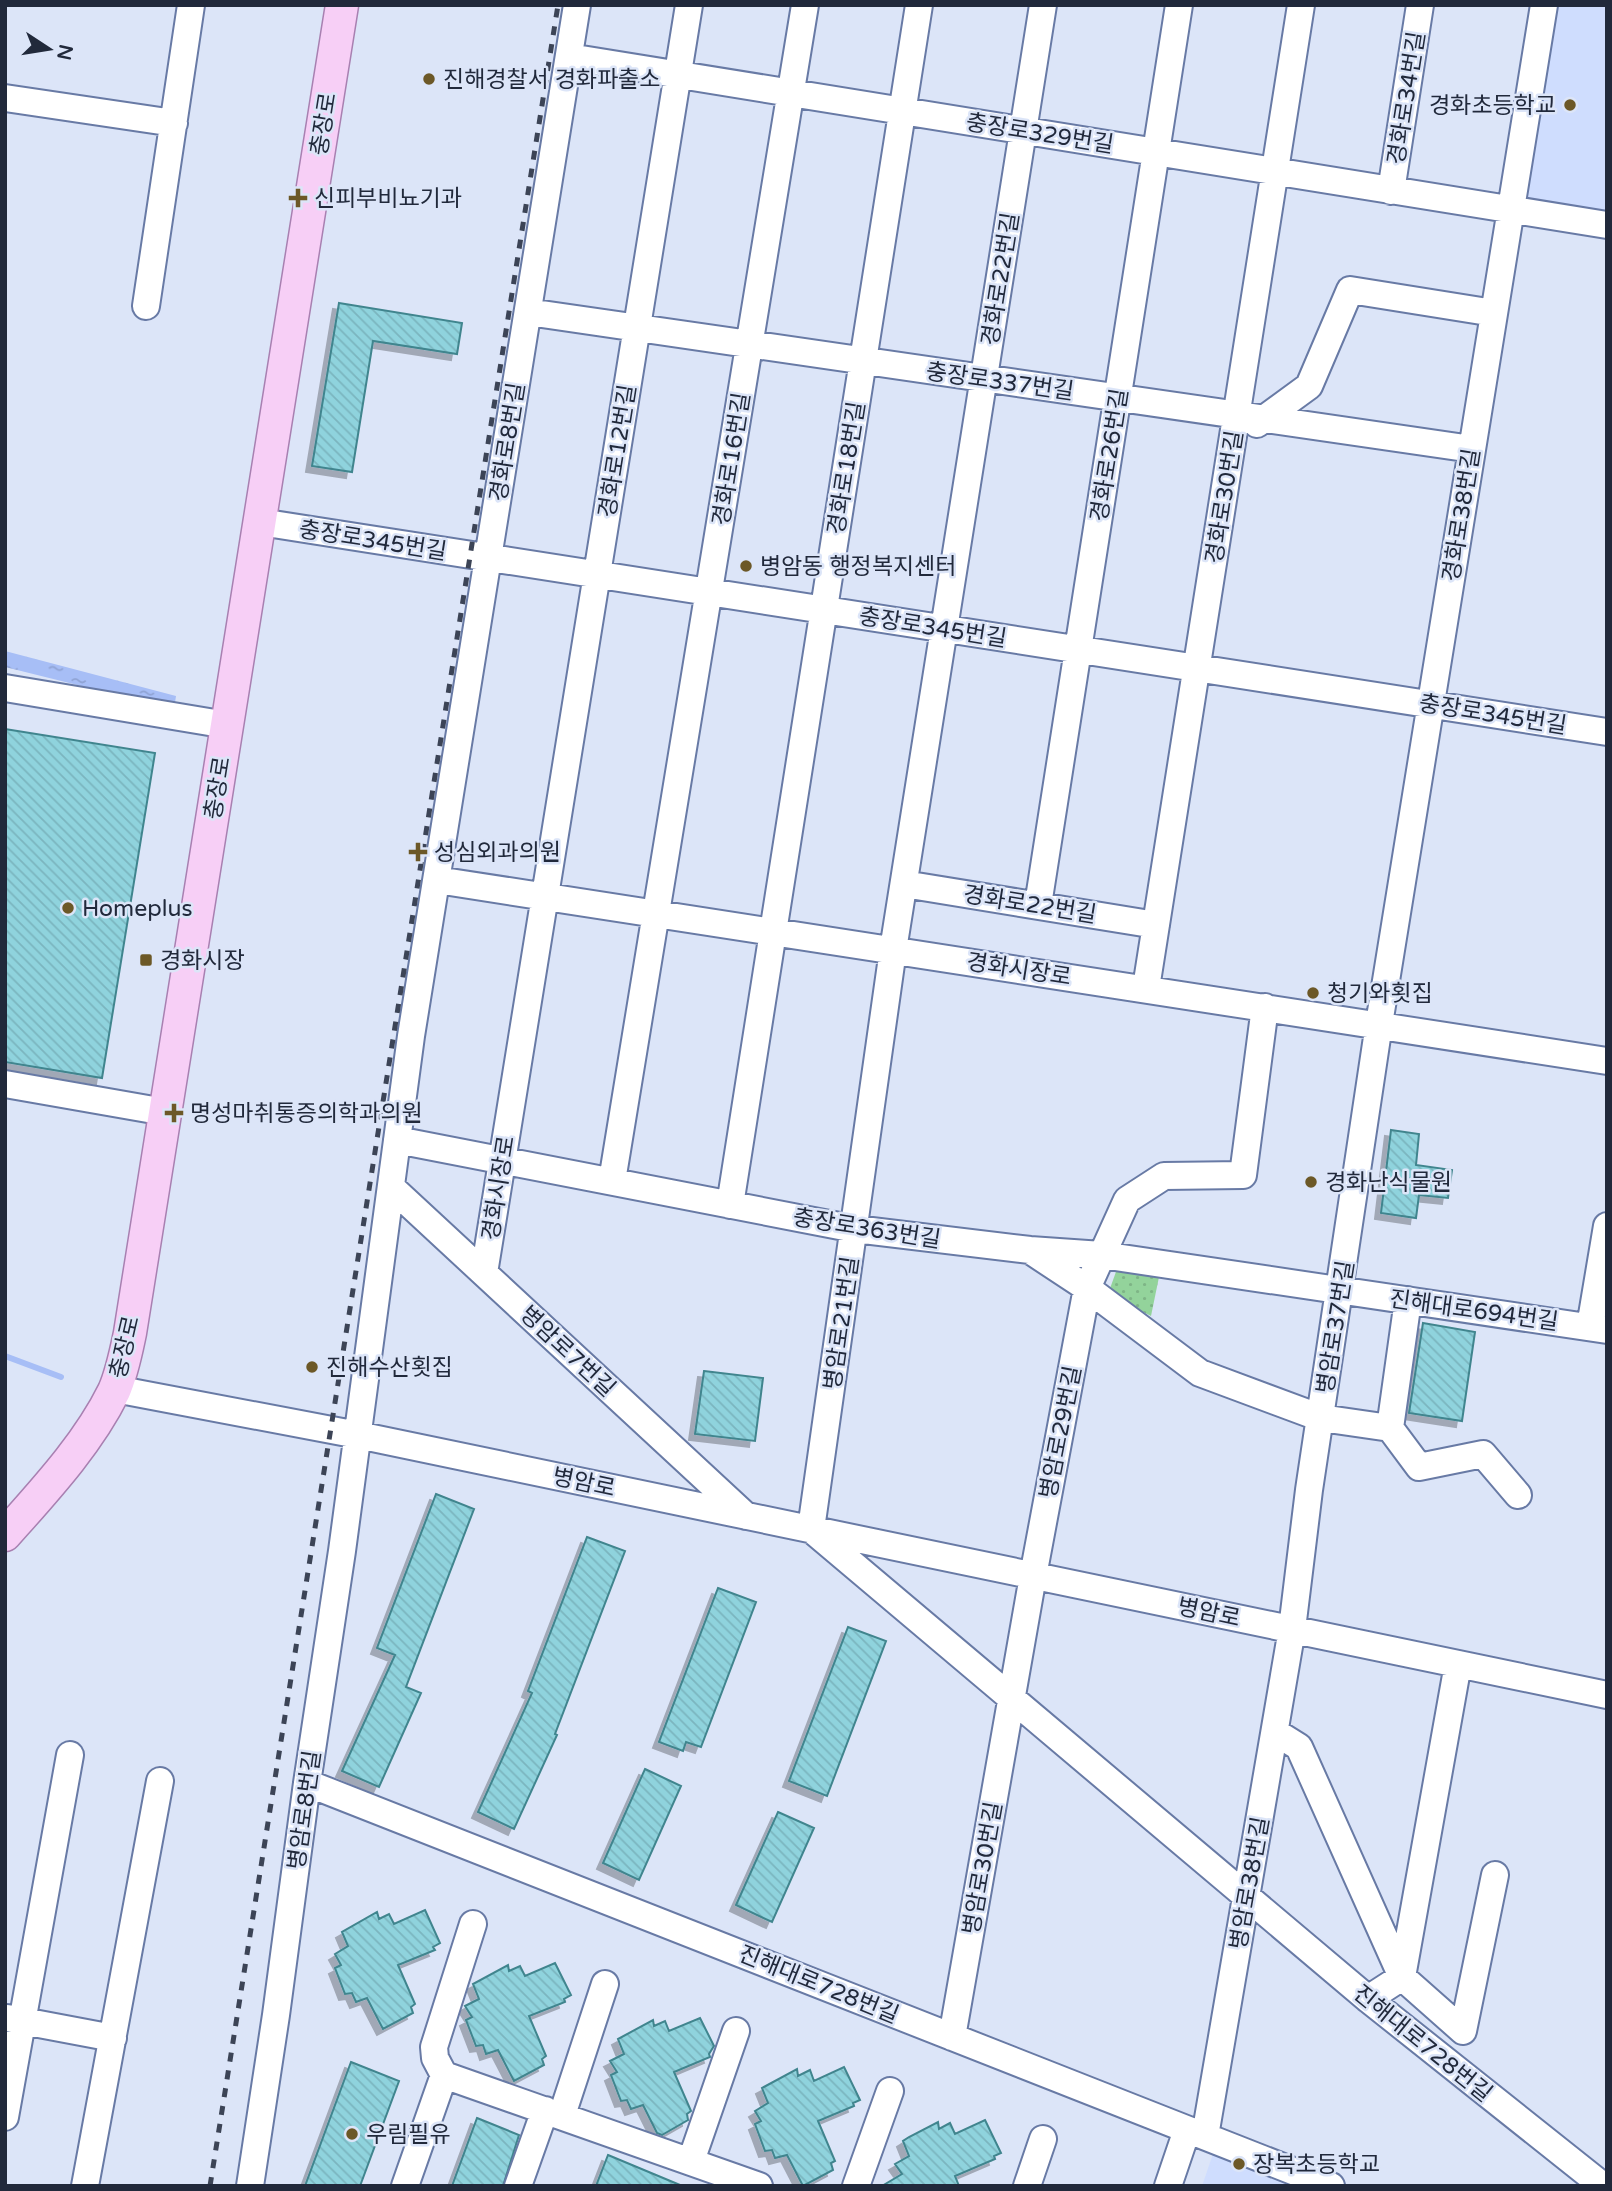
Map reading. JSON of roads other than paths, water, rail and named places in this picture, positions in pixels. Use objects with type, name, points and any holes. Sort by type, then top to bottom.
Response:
[{"type":"main road","name":"충장로","points":[[5,1535],[66,1462],[102,1412],[115,1389],[130,1333],[342,5]]},
{"type":"street","points":[[146,306],[191,5]]},
{"type":"street","name":"경화로8번길","points":[[437,880],[578,5]]},
{"type":"street","name":"경화로12번길","points":[[547,897],[689,5]]},
{"type":"street","name":"경화로16번길","points":[[657,913],[805,5]]},
{"type":"street","name":"경화로18번길","points":[[774,931],[919,5]]},
{"type":"street","name":"경화로22번길","points":[[893,950],[1042,5]]},
{"type":"street","name":"경화로26번길","points":[[1038,905],[1179,5]]},
{"type":"street","name":"경화로30번길","points":[[1146,988],[1301,5]]},
{"type":"street","name":"경화로34번길","points":[[1391,191],[1420,5]]},
{"type":"street","name":"경화로38번길","points":[[1379,1024],[1544,5]]},
{"type":"street","name":"충장로329번길","points":[[569,57],[1607,225]]},
{"type":"street","points":[[5,99],[174,123]]},
{"type":"street","points":[[1232,441],[1309,386],[1350,290],[1494,313]]},
{"type":"street","name":"충장로337번길","points":[[528,312],[1472,449]]},
{"type":"street","name":"충장로345번길","points":[[260,522],[1607,732]]},
{"type":"street","points":[[5,688],[227,725]]},
{"type":"street","points":[[358,1435],[411,1036],[437,880]]},
{"type":"street","name":"경화시장로","points":[[437,880],[1607,1061]]},
{"type":"street","name":"경화로22번길","points":[[904,884],[1156,925]]},
{"type":"street","name":"경화시장로","points":[[484,1273],[547,897]]},
{"type":"street","points":[[612,1181],[657,913]]},
{"type":"street","points":[[730,1205],[774,931]]},
{"type":"street","name":"병암로21번길","points":[[811,1529],[893,950]]},
{"type":"street","points":[[1087,1288],[1127,1200],[1164,1176],[1243,1175],[1265,1007]]},
{"type":"street","name":"병암로37번길","points":[[1292,1629],[1379,1024]]},
{"type":"street","points":[[5,1084],[165,1112]]},
{"type":"street","name":"충장로363번길","points":[[397,1140],[855,1228],[1030,1250],[1102,1255],[1340,1290]]},
{"type":"street","name":"병암로7번길","points":[[391,1187],[746,1516]]},
{"type":"street","points":[[1598,1328],[1607,1226]]},
{"type":"street","points":[[1030,1250],[1087,1288],[1200,1373],[1321,1418],[1390,1428]]},
{"type":"street","name":"병암로29번길","points":[[1033,1576],[1087,1288]]},
{"type":"street","name":"진해대로694번길","points":[[1340,1290],[1598,1328]]},
{"type":"street","points":[[1408,1300],[1390,1428],[1419,1467],[1483,1454],[1518,1495]]},
{"type":"street","name":"병암로","points":[[115,1389],[358,1435],[1607,1695]]},
{"type":"street","name":"병암로8번길","points":[[250,2186],[358,1435]]},
{"type":"street","name":"병암로","points":[[811,1529],[1012,1698]]},
{"type":"street","name":"병암로30번길","points":[[952,2037],[1033,1576]]},
{"type":"street","name":"병암로38번길","points":[[1168,2186],[1196,2133],[1246,1897],[1292,1629]]},
{"type":"street","points":[[1368,1999],[1402,1977],[1458,1664]]},
{"type":"street","points":[[1012,1698],[1246,1897]]},
{"type":"street","points":[[1275,1732],[1299,1747],[1402,1977],[1463,2031],[1495,1875]]},
{"type":"street","points":[[5,2117],[14,2019],[70,1755]]},
{"type":"street","points":[[85,2186],[160,1781]]},
{"type":"street","name":"진해대로728번길","points":[[307,1783],[1331,2186]]},
{"type":"street","name":"진해대로728번길","points":[[1246,1897],[1368,1999],[1603,2186]]},
{"type":"street","points":[[473,1924],[434,2047],[435,2058],[444,2075],[759,2186]]},
{"type":"street","points":[[518,2186],[553,2113],[606,1984]]},
{"type":"street","points":[[14,2019],[113,2038]]},
{"type":"street","points":[[691,2161],[736,2031]]},
{"type":"street","points":[[405,2186],[444,2075]]},
{"type":"street","points":[[856,2186],[890,2091]]},
{"type":"street","points":[[1027,2186],[1043,2139]]},
{"type":"water","points":[[5,651],[176,696],[174,709],[5,667]]},
{"type":"waterway","points":[[5,1356],[61,1377]]},
{"type":"railway","points":[[210,2186],[558,5]]},
{"type":"place","name":"진해경찰서 경화파출소","points":[[429,79]]},
{"type":"place","name":"경화초등학교","points":[[1570,105]]},
{"type":"place","name":"신피부비뇨기과","points":[[298,198]]},
{"type":"place","name":"병암동 행정복지센터","points":[[746,566]]},
{"type":"place","name":"성심외과의원","points":[[418,852]]},
{"type":"place","name":"Homeplus","points":[[68,908]]},
{"type":"place","name":"경화시장","points":[[146,960]]},
{"type":"place","name":"청기와횟집","points":[[1313,993]]},
{"type":"place","name":"명성마취통증의학과의원","points":[[174,1113]]},
{"type":"place","name":"경화난식물원","points":[[1311,1182]]},
{"type":"place","name":"진해수산횟집","points":[[312,1367]]},
{"type":"place","name":"우림필유","points":[[352,2134]]},
{"type":"place","name":"장복초등학교","points":[[1239,2164]]}]
